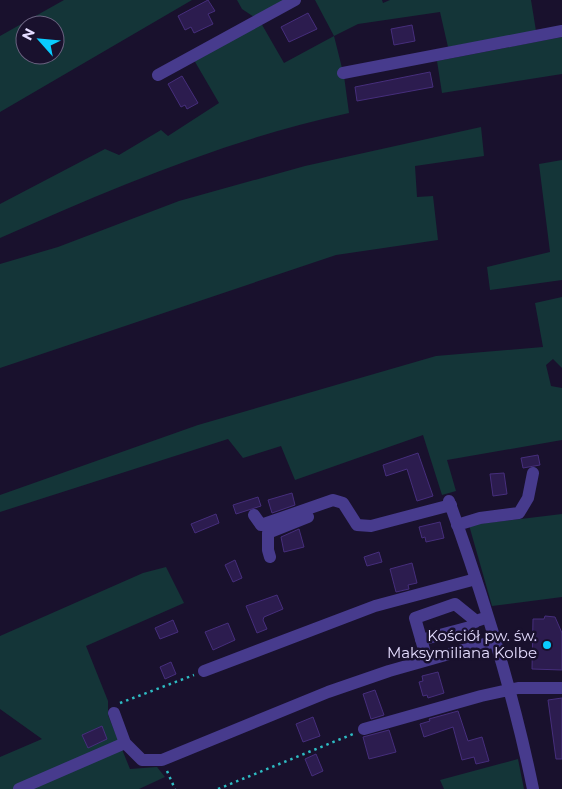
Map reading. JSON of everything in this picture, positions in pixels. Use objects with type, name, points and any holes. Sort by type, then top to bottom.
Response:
[{"type":"street","points":[[158,75],[295,0]]},
{"type":"street","points":[[343,73],[562,31]]},
{"type":"street","points":[[457,525],[480,518],[519,513],[528,498],[533,473]]},
{"type":"street","points":[[254,515],[261,525],[333,500],[343,503],[357,525],[371,526],[450,503],[476,579],[482,619],[496,641],[526,753],[533,789]]},
{"type":"street","points":[[270,557],[268,533],[329,509],[346,508]]},
{"type":"street","points":[[204,671],[375,606],[476,579]]},
{"type":"street","points":[[427,660],[414,618],[455,604],[482,619]]},
{"type":"street","points":[[421,640],[470,627],[482,619]]},
{"type":"street","points":[[114,713],[125,743],[142,760],[162,760],[328,692],[427,660],[496,641]]},
{"type":"street","points":[[364,729],[481,696],[518,688],[562,688]]},
{"type":"street","points":[[19,789],[125,743]]},
{"type":"path","points":[[114,713],[122,701],[204,671]]},
{"type":"path","points":[[218,789],[364,729]]},
{"type":"path","points":[[162,760],[175,789]]},
{"type":"green space","points":[[64,0],[192,0],[0,112],[0,36],[15,28],[15,65],[65,65],[65,15],[37,15]]},
{"type":"green space","points":[[237,0],[285,0],[254,17],[242,9]]},
{"type":"green space","points":[[315,0],[382,0],[383,3],[390,0],[531,0],[536,31],[448,47],[440,12],[358,24],[334,36]]},
{"type":"green space","points":[[261,23],[284,63],[334,36],[344,76],[349,113],[259,136],[215,151],[128,183],[0,238],[0,204],[105,149],[119,155],[161,130],[168,136],[219,103],[194,60]]},
{"type":"green space","points":[[562,37],[562,74],[442,93],[437,61]]},
{"type":"green space","points":[[481,127],[484,156],[415,166],[417,197],[433,196],[438,240],[336,255],[0,368],[0,264],[58,247],[179,201],[305,166]]},
{"type":"green space","points":[[562,160],[562,280],[490,290],[487,267],[550,252],[539,164]]},
{"type":"green space","points":[[562,297],[562,368],[553,359],[546,365],[551,386],[562,388],[562,440],[447,460],[456,491],[442,495],[423,435],[295,480],[281,446],[243,458],[228,439],[0,512],[0,495],[198,425],[436,356],[543,347],[535,303]]},
{"type":"green space","points":[[562,514],[562,597],[492,606],[469,525]]},
{"type":"green space","points":[[166,567],[184,603],[86,646],[108,701],[108,715],[130,769],[157,767],[165,777],[139,789],[0,789],[0,757],[42,739],[0,709],[0,636],[143,573]]},
{"type":"green space","points":[[518,759],[524,789],[444,789],[440,780]]},
{"type":"building","points":[[208,0],[215,11],[208,14],[213,24],[194,33],[191,27],[185,30],[178,16]]},
{"type":"building","points":[[308,13],[317,29],[289,42],[281,27]]},
{"type":"building","points":[[412,25],[415,41],[394,45],[391,29]]},
{"type":"building","points":[[430,72],[433,87],[357,101],[355,87]]},
{"type":"building","points":[[182,76],[198,103],[187,109],[185,105],[181,107],[168,84]]},
{"type":"building","points":[[418,453],[433,496],[417,501],[407,469],[386,476],[383,465]]},
{"type":"building","points":[[538,455],[540,465],[523,468],[521,458]]},
{"type":"building","points":[[504,473],[507,494],[493,496],[490,474]]},
{"type":"building","points":[[292,493],[295,505],[272,513],[268,500]]},
{"type":"building","points":[[258,497],[261,506],[236,514],[233,505]]},
{"type":"building","points":[[216,514],[219,523],[195,533],[191,524]]},
{"type":"building","points":[[440,522],[444,538],[426,542],[425,537],[422,538],[419,527]]},
{"type":"building","points":[[299,529],[304,547],[284,552],[281,537]]},
{"type":"building","points":[[379,552],[382,562],[367,566],[364,557]]},
{"type":"building","points":[[235,560],[242,578],[233,582],[225,565]]},
{"type":"building","points":[[412,563],[417,583],[408,585],[409,589],[396,592],[390,569]]},
{"type":"building","points":[[277,595],[283,609],[264,617],[263,620],[267,629],[257,633],[246,606]]},
{"type":"building","name":"Kościół pw. św. Maksymiliana Kolbe","points":[[545,616],[555,617],[562,633],[562,670],[532,669],[533,619],[544,619]]},
{"type":"building","points":[[173,620],[178,632],[160,639],[155,628]]},
{"type":"building","points":[[228,623],[235,640],[213,650],[205,632]]},
{"type":"building","points":[[171,662],[176,674],[165,679],[160,667]]},
{"type":"building","points":[[438,672],[444,693],[428,698],[427,695],[423,696],[419,682],[423,681],[422,676]]},
{"type":"building","points":[[375,690],[384,715],[371,719],[363,694]]},
{"type":"building","points":[[562,698],[562,759],[556,759],[548,700]]},
{"type":"building","points":[[458,711],[468,741],[482,737],[489,761],[476,764],[474,757],[462,760],[453,727],[424,737],[420,724],[430,721],[429,719]]},
{"type":"building","points":[[313,717],[320,736],[303,742],[296,724]]},
{"type":"building","points":[[102,726],[107,739],[88,748],[82,735]]},
{"type":"building","points":[[389,730],[396,752],[369,759],[363,737]]},
{"type":"building","points":[[316,754],[323,771],[312,776],[305,759]]},
{"type":"place","name":"Kościół pw. św. Maksymiliana Kolbe","points":[[547,645]]}]
